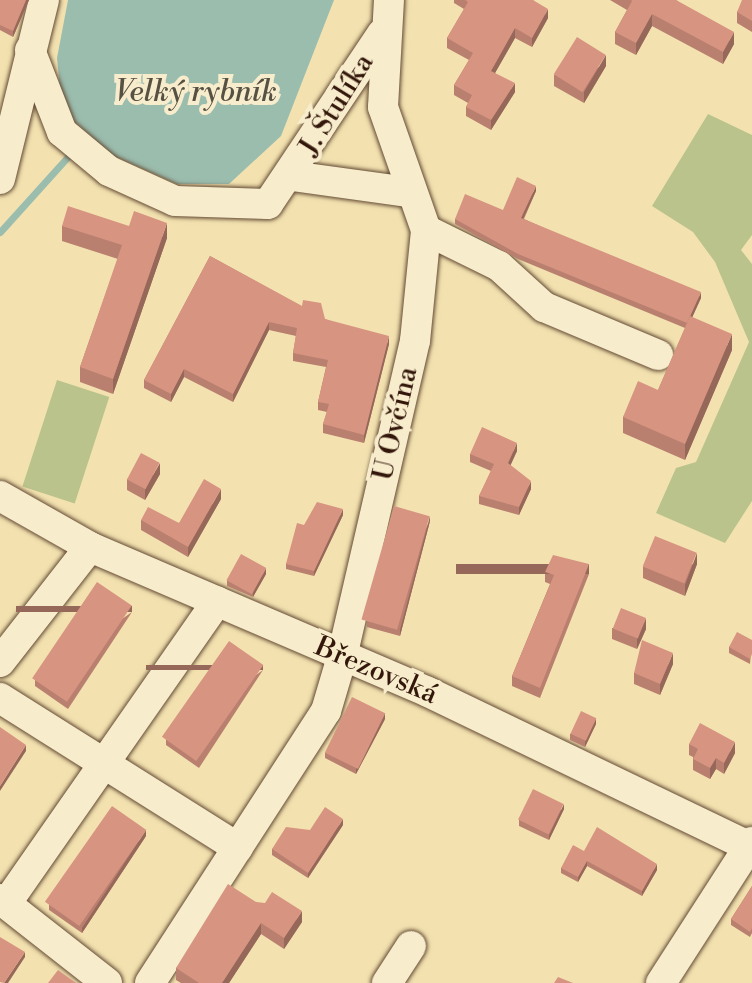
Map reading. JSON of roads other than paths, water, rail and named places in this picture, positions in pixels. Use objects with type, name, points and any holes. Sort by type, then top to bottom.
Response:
[{"type":"street","points":[[0,179],[44,0]]},
{"type":"street","name":"J. Štulíka","points":[[292,176],[409,192],[383,107],[382,34],[389,0]]},
{"type":"street","name":"J. Štulíka","points":[[30,50],[62,132],[109,171],[175,201],[268,204],[292,176],[382,34]]},
{"type":"street","name":"U Ovčína","points":[[150,983],[326,711],[342,657],[415,341],[426,230],[409,192]]},
{"type":"street","points":[[426,230],[499,266],[544,307],[658,355]]},
{"type":"street","name":"Březovská","points":[[0,496],[90,547],[342,657],[751,845]]},
{"type":"street","points":[[0,662],[90,547]]},
{"type":"street","points":[[107,983],[3,902],[108,767],[217,601]]},
{"type":"street","points":[[0,698],[238,848]]},
{"type":"street","points":[[661,983],[751,845]]},
{"type":"street","points":[[387,983],[411,946]]},
{"type":"water","name":"Velký rybník","points":[[68,0],[334,0],[281,136],[229,184],[177,184],[114,156],[62,111],[57,58]]},
{"type":"waterway","points":[[0,232],[73,151]]}]
